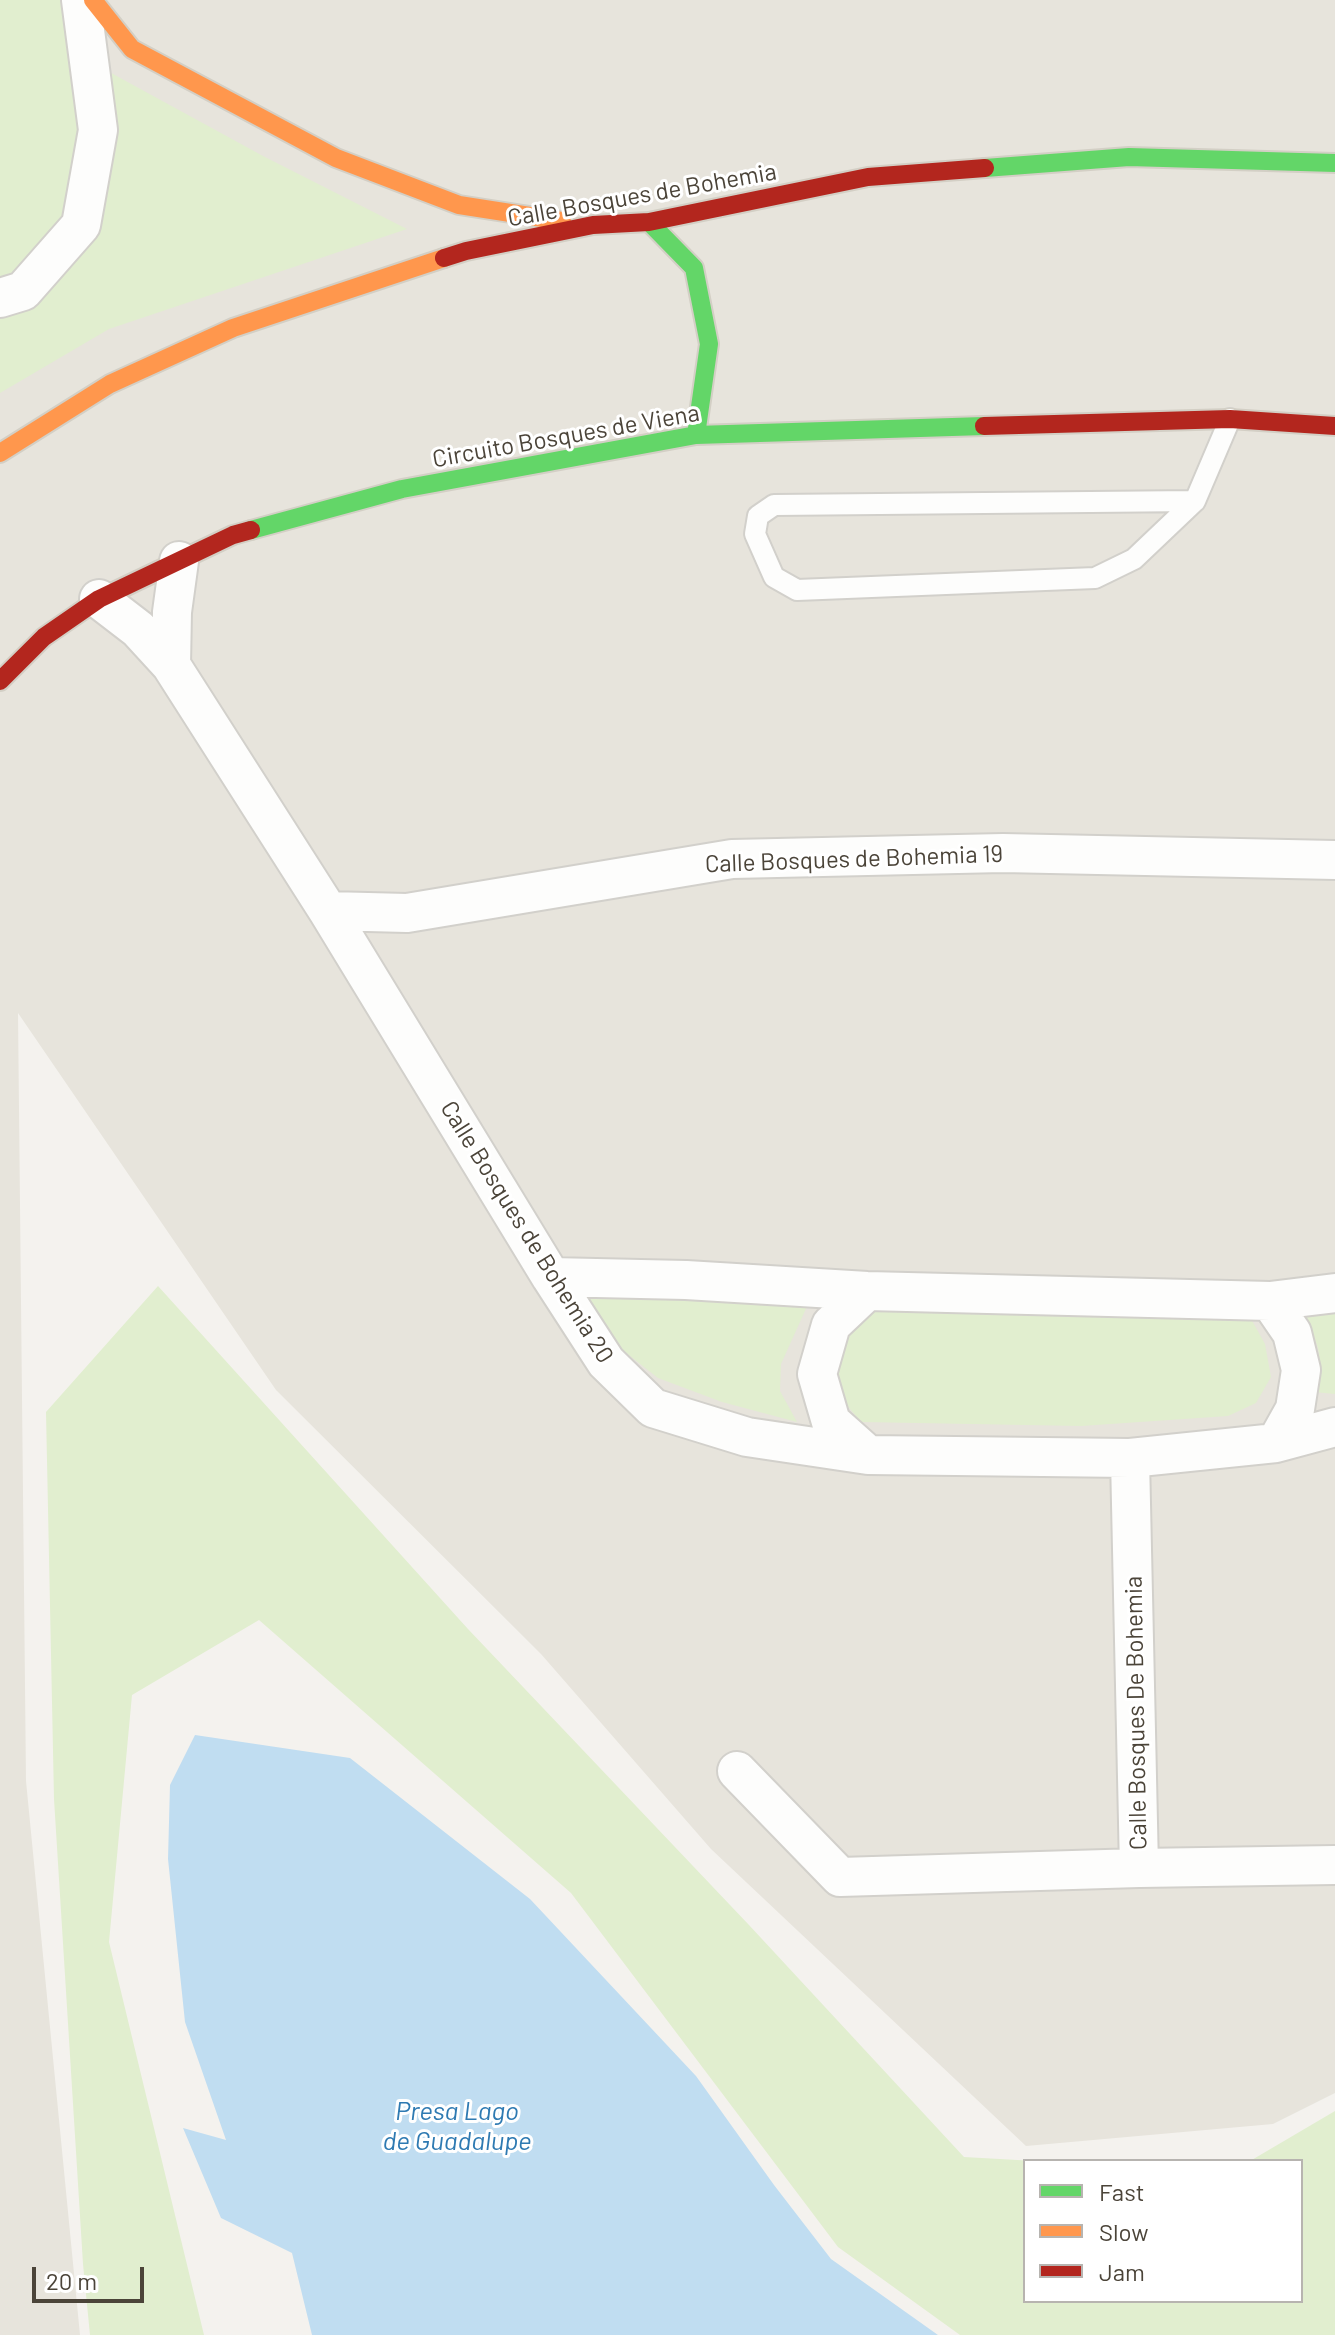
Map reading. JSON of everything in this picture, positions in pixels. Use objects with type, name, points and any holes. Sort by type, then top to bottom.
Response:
[{"type":"main road","points":[[93,0],[132,49],[336,158],[459,205],[593,225]]},
{"type":"main road","name":"Calle Bosques de Bohemia","points":[[0,453],[110,384],[233,328],[466,251],[593,225],[649,222],[868,177],[1129,157],[1335,163]]},
{"type":"main road","points":[[649,222],[694,268],[709,344],[696,435]]},
{"type":"main road","name":"Circuito Bosques de Viena","points":[[0,681],[44,637],[99,599],[233,535],[402,489],[696,435],[1230,419],[1335,426]]},
{"type":"street","points":[[0,298],[23,291],[81,225],[98,130],[81,0]]},
{"type":"street","points":[[171,665],[172,612],[179,561]]},
{"type":"street","name":"Calle Bosques de Bohemia 20","points":[[99,599],[138,629],[171,665],[328,911],[606,1362],[653,1408],[747,1437],[868,1455],[1130,1458],[1276,1443],[1335,1427]]},
{"type":"street","name":"Calle Bosques de Bohemia 19","points":[[328,911],[407,913],[732,859],[1003,853],[1335,860]]},
{"type":"street","points":[[551,1277],[686,1280],[867,1291],[1270,1301],[1335,1293]]},
{"type":"street","points":[[867,1291],[831,1325],[817,1374],[831,1422],[868,1455]]},
{"type":"street","points":[[1270,1301],[1292,1333],[1301,1370],[1295,1409],[1276,1443]]},
{"type":"street","name":"Calle Bosques De Bohemia","points":[[1130,1458],[1139,1868],[1335,1865]]},
{"type":"street","points":[[737,1771],[840,1877],[1139,1868]]},
{"type":"lane","points":[[1195,501],[774,505],[758,516],[755,534],[774,577],[797,590],[1095,578],[1134,559],[1195,501],[1230,419]]},
{"type":"shaded area","points":[[0,0],[1335,0],[1335,2093],[1273,2124],[1026,2146],[711,1849],[541,1654],[276,1390],[18,1013],[26,1781],[80,2335],[0,2335]]},
{"type":"green space","points":[[0,0],[60,0],[102,68],[263,156],[407,229],[109,329],[0,393]]},
{"type":"green space","points":[[158,1286],[468,1629],[964,2157],[1023,2160],[1023,2303],[1303,2303],[1303,2159],[1253,2159],[1335,2111],[1335,2335],[960,2335],[838,2247],[571,1893],[259,1620],[132,1695],[109,1942],[204,2335],[90,2335],[54,1799],[46,1412]]},
{"type":"green space","points":[[585,1294],[809,1302],[781,1364],[780,1391],[797,1422],[722,1402],[658,1378],[606,1337]]},
{"type":"green space","points":[[1335,1299],[1335,1394],[1314,1392],[1319,1366],[1318,1347],[1295,1308]]},
{"type":"green space","points":[[872,1302],[1250,1317],[1265,1344],[1271,1377],[1256,1403],[1228,1416],[1081,1426],[861,1422],[828,1383],[844,1325]]},
{"type":"water","name":"Presa Lago de Guadalupe","points":[[195,1735],[350,1758],[530,1899],[696,2076],[831,2259],[938,2335],[312,2335],[292,2253],[221,2218],[183,2128],[226,2140],[185,2022],[168,1859],[170,1785]]},
{"type":"traffic: fast","points":[[985,168],[1129,157],[1335,163]]},
{"type":"traffic: fast","points":[[649,222],[694,268],[709,344],[696,435]]},
{"type":"traffic: fast","points":[[251,530],[402,489],[696,435],[984,426]]},
{"type":"traffic: slow","points":[[93,0],[132,49],[336,158],[459,205],[562,221]]},
{"type":"traffic: slow","points":[[0,453],[110,384],[233,328],[444,258]]},
{"type":"traffic: jam","points":[[444,258],[593,225],[649,222],[868,177],[985,168]]},
{"type":"traffic: jam","points":[[984,426],[1230,419],[1335,426]]},
{"type":"traffic: jam","points":[[0,681],[44,637],[99,599],[233,535],[251,530]]}]
